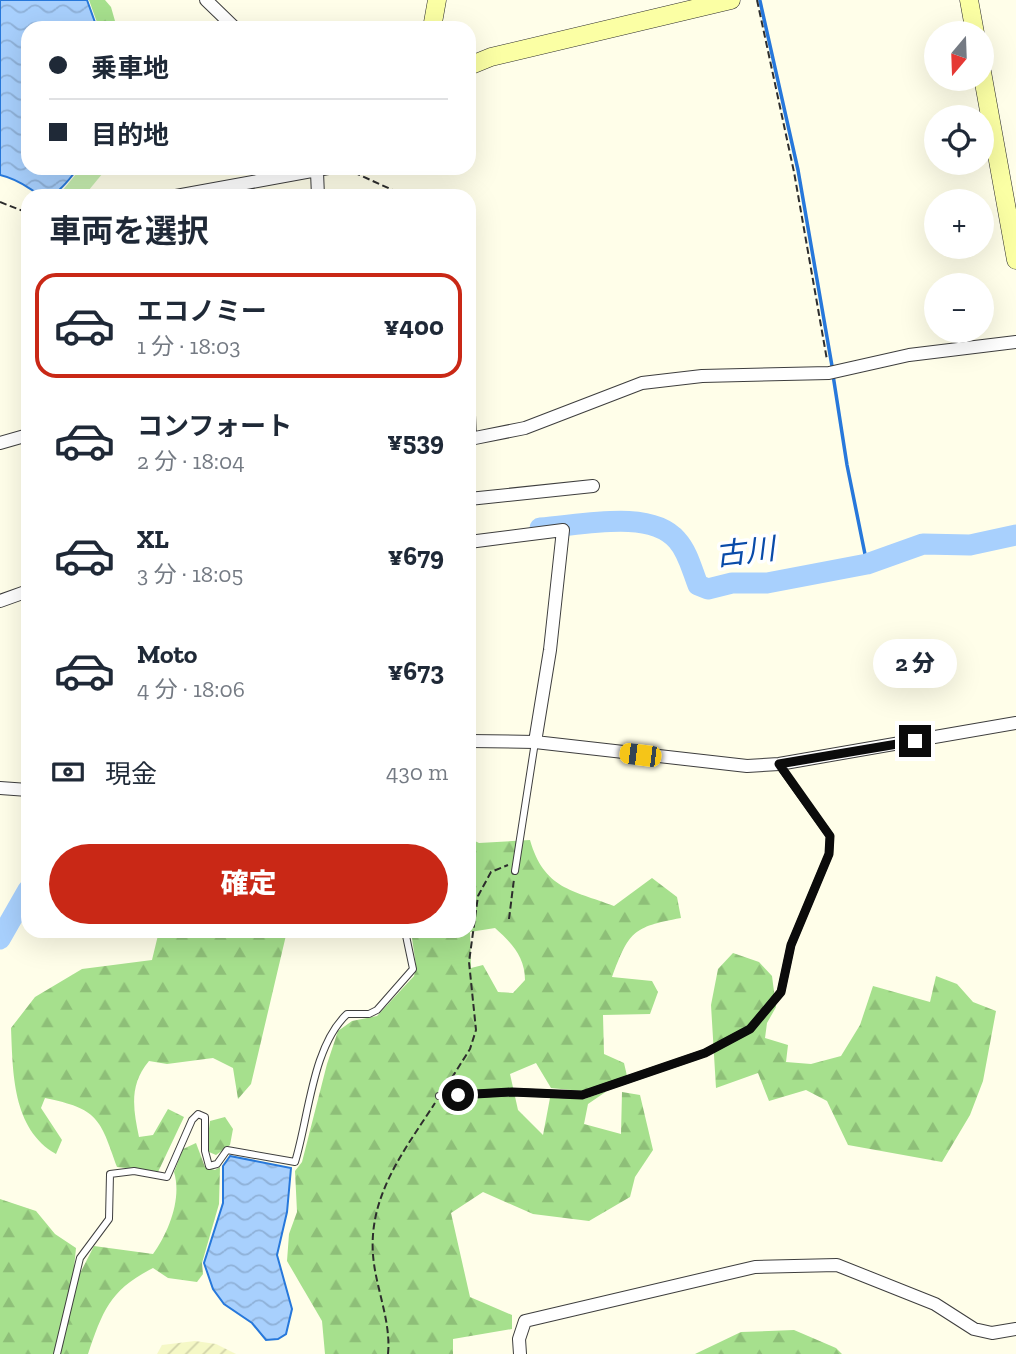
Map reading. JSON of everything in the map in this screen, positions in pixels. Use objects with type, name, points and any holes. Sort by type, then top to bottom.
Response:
[{"type":"street","points":[[206,0],[228,21]]},
{"type":"street","points":[[433,21],[437,0]]},
{"type":"street","points":[[476,63],[491,57],[732,0]]},
{"type":"street","points":[[969,0],[973,21]]},
{"type":"street","points":[[985,91],[1016,260]]},
{"type":"street","points":[[216,189],[295,175]]},
{"type":"street","points":[[476,438],[525,428],[642,383],[702,376],[830,373],[909,355],[1016,342]]},
{"type":"street","points":[[0,443],[21,437]]},
{"type":"street","points":[[476,498],[593,486]]},
{"type":"street","points":[[476,541],[563,530],[550,650],[535,742]]},
{"type":"street","points":[[0,601],[21,594]]},
{"type":"street","points":[[476,741],[535,742],[720,765],[779,764],[1016,723]]},
{"type":"street","points":[[0,788],[21,790]]},
{"type":"street","points":[[520,1354],[519,1339],[525,1321],[755,1267],[789,1265],[837,1265],[935,1304],[974,1329],[992,1333],[1016,1329]]},
{"type":"lane","points":[[516,868],[535,742]]},
{"type":"lane","points":[[439,1096],[512,1092],[582,1095],[705,1053],[750,1029],[781,992],[791,945],[829,854],[830,836],[779,764]]},
{"type":"lane","points":[[57,1354],[80,1258],[109,1219],[110,1174],[134,1171],[167,1177],[192,1120],[198,1114],[205,1118],[205,1151],[209,1166],[217,1164],[227,1150],[295,1161],[320,1061],[336,1024],[347,1014],[369,1014],[377,1010],[413,970],[406,938]]},
{"type":"path","points":[[757,0],[794,172],[830,373]]},
{"type":"path","points":[[360,175],[390,189]]},
{"type":"path","points":[[0,202],[21,210]]},
{"type":"path","points":[[476,911],[478,896],[491,872],[498,867],[516,868],[509,919]]},
{"type":"path","points":[[388,1354],[387,1331],[374,1263],[372,1237],[376,1209],[388,1176],[470,1049],[476,1030],[469,962],[472,938]]},
{"type":"green space","points":[[89,0],[105,0],[111,7],[115,21],[96,21]]},
{"type":"green space","points":[[75,175],[101,175],[90,189],[64,189]]},
{"type":"green space","points":[[530,840],[543,869],[552,878],[573,891],[614,906],[652,878],[677,897],[681,918],[652,925],[635,934],[623,950],[612,977],[652,981],[658,992],[650,1014],[603,1015],[604,1054],[624,1063],[627,1076],[582,1091],[551,1088],[536,1063],[510,1074],[518,1110],[543,1135],[550,1098],[584,1099],[607,1091],[588,1104],[584,1124],[621,1134],[622,1092],[640,1095],[653,1150],[635,1177],[630,1197],[589,1221],[533,1214],[483,1192],[451,1213],[470,1297],[512,1315],[512,1329],[453,1339],[453,1354],[325,1354],[322,1321],[287,1261],[289,1234],[297,1212],[295,1171],[302,1162],[338,1031],[352,1021],[377,1016],[414,976],[416,966],[412,938],[470,938],[471,968],[483,965],[498,992],[513,993],[525,980],[523,964],[516,951],[495,928],[476,931],[476,842]]},
{"type":"green space","points":[[157,938],[285,938],[251,1084],[238,1099],[233,1068],[213,1058],[167,1064],[149,1061],[135,1088],[135,1116],[139,1137],[153,1135],[168,1109],[184,1117],[158,1172],[117,1167],[106,1137],[95,1118],[76,1107],[45,1098],[41,1108],[62,1140],[56,1154],[31,1130],[23,1115],[15,1081],[11,1028],[35,997],[82,969],[152,960]]},
{"type":"green space","points":[[733,953],[759,962],[772,976],[776,1007],[767,1023],[765,1038],[788,1045],[786,1062],[811,1064],[841,1056],[860,1025],[873,986],[930,1002],[936,976],[957,984],[973,1002],[996,1011],[983,1081],[970,1115],[942,1162],[848,1145],[827,1101],[806,1090],[769,1101],[758,1073],[716,1088],[711,1005],[718,969]]},
{"type":"green space","points":[[225,1117],[233,1129],[230,1145],[216,1155],[209,1152],[207,1143],[210,1121]]},
{"type":"green space","points":[[196,1143],[205,1167],[215,1170],[220,1167],[219,1204],[202,1263],[203,1274],[197,1282],[168,1278],[153,1268],[138,1276],[117,1293],[110,1303],[98,1325],[88,1354],[0,1354],[0,1199],[36,1211],[55,1234],[76,1248],[72,1289],[94,1246],[153,1254],[164,1236],[175,1204],[174,1172],[183,1149]]},
{"type":"green space","points":[[794,1330],[836,1348],[842,1354],[695,1354],[741,1332]]},
{"type":"green space","points":[[195,1341],[216,1344],[236,1354],[157,1354],[162,1345]]},
{"type":"water","points":[[0,0],[87,0],[94,21],[21,21],[21,175],[72,175],[60,189],[30,189],[0,175]]},
{"type":"water","points":[[230,1156],[291,1168],[287,1212],[277,1255],[292,1309],[286,1334],[278,1339],[266,1340],[252,1323],[224,1304],[213,1289],[204,1263],[223,1203],[223,1166]]},
{"type":"waterway","points":[[760,1],[798,170],[832,366]]},
{"type":"waterway","points":[[833,375],[847,465],[867,564]]},
{"type":"waterway","name":"古川","points":[[540,528],[613,521],[650,524],[665,530],[677,540],[687,556],[698,585],[708,589],[732,583],[767,583],[867,564],[923,544],[970,545],[1016,535]]},
{"type":"waterway","name":"古川","points":[[0,939],[21,902]]},
{"type":"route","points":[[458,1095],[512,1092],[582,1095],[705,1053],[750,1029],[781,992],[791,945],[829,854],[830,836],[788,781],[779,764],[915,741]]}]
